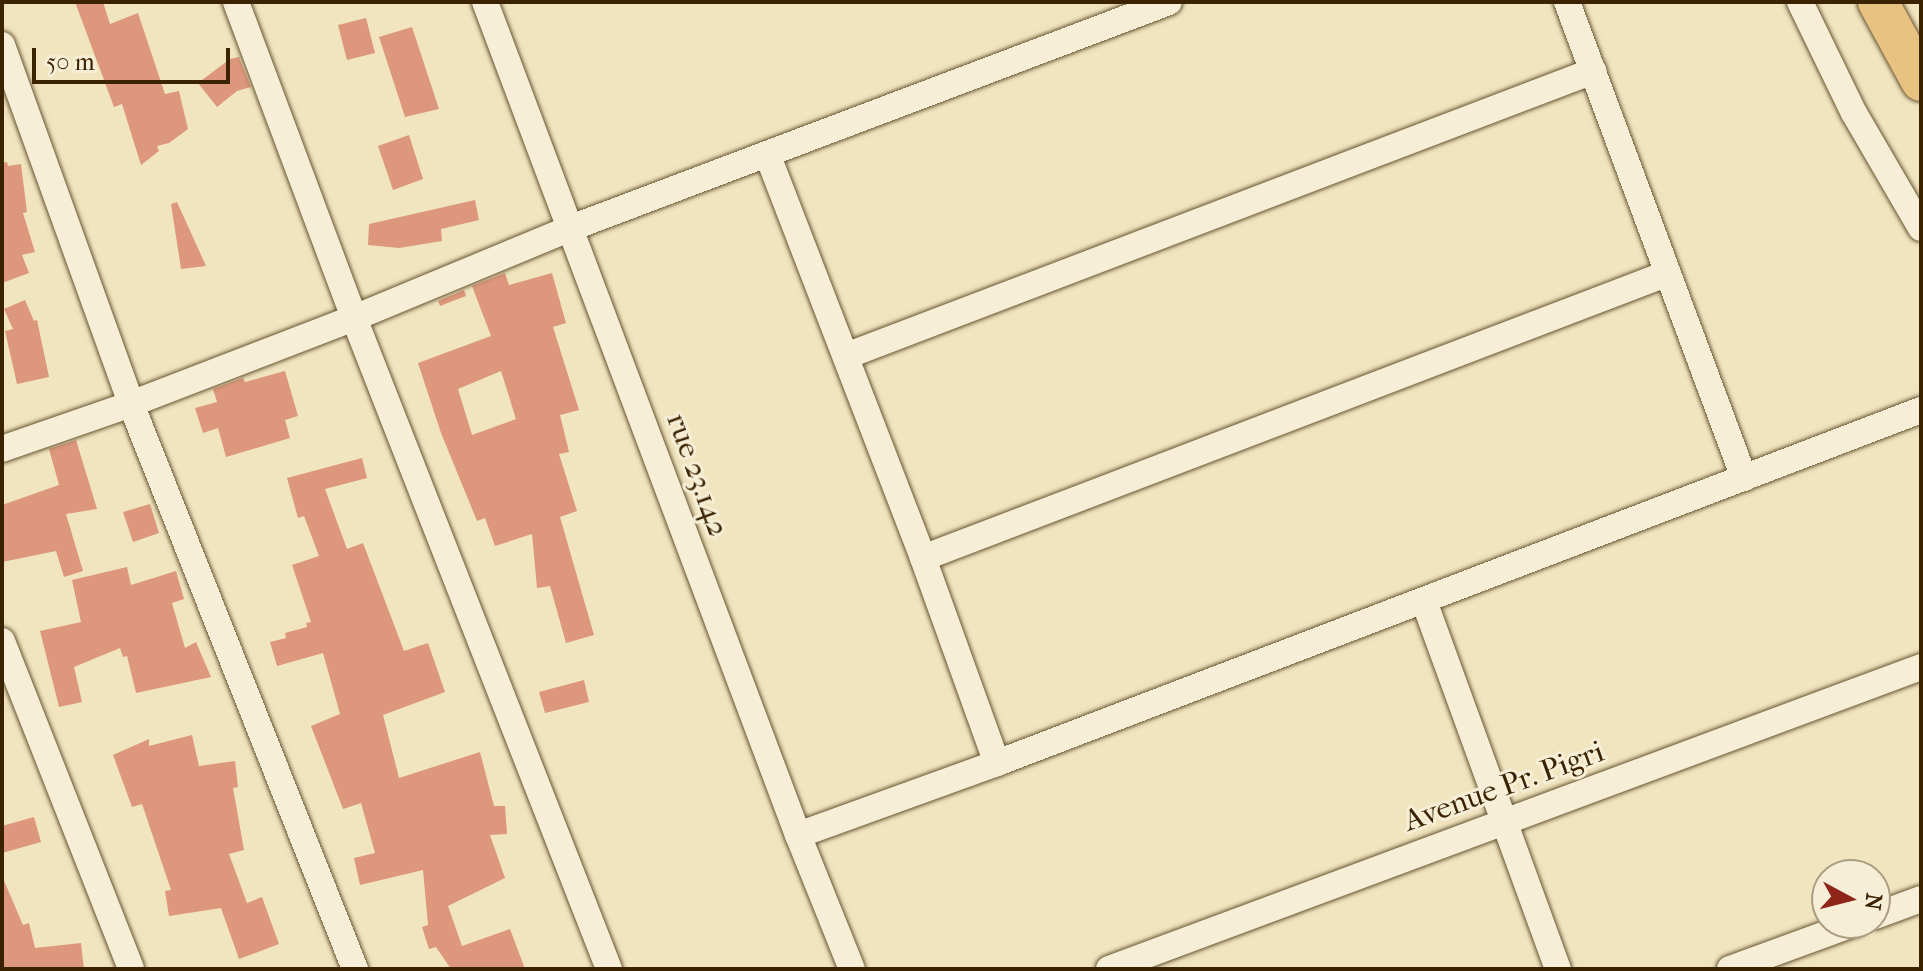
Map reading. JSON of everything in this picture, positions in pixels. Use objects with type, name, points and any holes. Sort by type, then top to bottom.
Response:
[{"type":"main road","points":[[1878,2],[1921,81]]},
{"type":"street","points":[[236,2],[354,318],[609,969]]},
{"type":"street","name":"rue 23.142","points":[[485,2],[798,835],[852,969]]},
{"type":"street","points":[[2,449],[131,404],[354,318],[571,228],[1169,2]]},
{"type":"street","points":[[1567,2],[1744,478]]},
{"type":"street","points":[[1800,2],[1854,113],[1921,228]]},
{"type":"street","points":[[2,45],[131,404],[355,969]]},
{"type":"street","points":[[846,356],[1593,71]]},
{"type":"street","points":[[768,156],[923,558],[997,763]]},
{"type":"street","points":[[923,558],[1666,274]]},
{"type":"street","points":[[798,835],[997,763],[1921,410]]},
{"type":"street","points":[[1424,601],[1558,969]]},
{"type":"street","points":[[2,641],[131,969]]},
{"type":"street","name":"Avenue Pr. Pigri","points":[[1109,969],[1921,667]]},
{"type":"street","points":[[1891,910],[1921,899]]},
{"type":"street","points":[[1730,969],[1812,939]]},
{"type":"building","points":[[75,2],[103,2],[110,24],[138,13],[165,94],[179,91],[188,129],[169,143],[157,146],[159,151],[141,165],[122,104],[114,107]]},
{"type":"building","points":[[366,18],[375,53],[347,60],[338,25]]},
{"type":"building","points":[[412,27],[439,109],[405,117],[379,37]]},
{"type":"building","points":[[239,57],[251,87],[237,91],[217,107],[198,83],[230,59]]},
{"type":"building","points":[[409,135],[423,179],[393,190],[378,146]]},
{"type":"building","points":[[7,162],[8,166],[21,164],[27,212],[23,213],[35,252],[22,255],[29,273],[2,283],[2,163]]},
{"type":"building","points":[[475,200],[479,220],[441,229],[442,241],[399,248],[368,245],[369,224]]},
{"type":"building","points":[[177,202],[206,266],[181,269],[171,204]]},
{"type":"building","points":[[505,273],[509,285],[552,273],[566,323],[553,327],[579,410],[560,415],[569,452],[559,454],[577,511],[560,517],[594,635],[566,643],[550,586],[537,588],[532,534],[495,546],[485,518],[477,521],[441,433],[418,363],[491,336],[472,286]],"holes":[[[501,371],[516,419],[472,435],[458,389]]]},
{"type":"building","points":[[464,290],[466,296],[440,306],[438,301]]},
{"type":"building","points":[[25,300],[34,321],[37,320],[49,377],[17,384],[5,331],[13,329],[4,309]]},
{"type":"building","points":[[285,371],[298,416],[285,420],[290,438],[226,457],[218,428],[203,433],[195,408],[217,402],[213,389],[243,378],[245,382]]},
{"type":"building","points":[[76,440],[97,509],[66,514],[83,571],[64,577],[56,551],[2,562],[2,505],[59,485],[49,449]]},
{"type":"building","points":[[362,458],[367,478],[325,489],[347,549],[363,543],[404,651],[428,643],[445,692],[383,715],[399,778],[480,752],[494,806],[505,806],[507,834],[490,835],[505,878],[448,906],[462,946],[510,929],[525,969],[451,969],[436,947],[429,949],[422,927],[428,925],[423,870],[360,885],[354,858],[375,853],[361,803],[343,809],[311,726],[340,714],[323,653],[277,666],[270,642],[286,638],[285,633],[307,627],[306,623],[311,622],[292,565],[319,556],[304,516],[298,518],[287,478]]},
{"type":"building","points":[[150,504],[159,533],[133,542],[123,512]]},
{"type":"building","points":[[127,567],[131,585],[176,571],[184,599],[172,603],[185,648],[196,642],[211,677],[136,693],[127,656],[123,657],[120,648],[74,667],[82,702],[59,707],[40,631],[81,622],[72,580]]},
{"type":"building","points":[[584,680],[589,702],[545,713],[539,692]]},
{"type":"building","points":[[192,735],[199,766],[235,761],[238,787],[233,788],[244,850],[229,854],[247,903],[262,897],[279,944],[239,959],[221,908],[169,916],[165,891],[171,890],[142,804],[132,807],[113,755],[149,739],[149,746]]},
{"type":"building","points":[[34,817],[41,842],[2,853],[2,826]]},
{"type":"building","points":[[2,876],[23,925],[29,923],[35,948],[81,943],[84,969],[2,969]]}]
